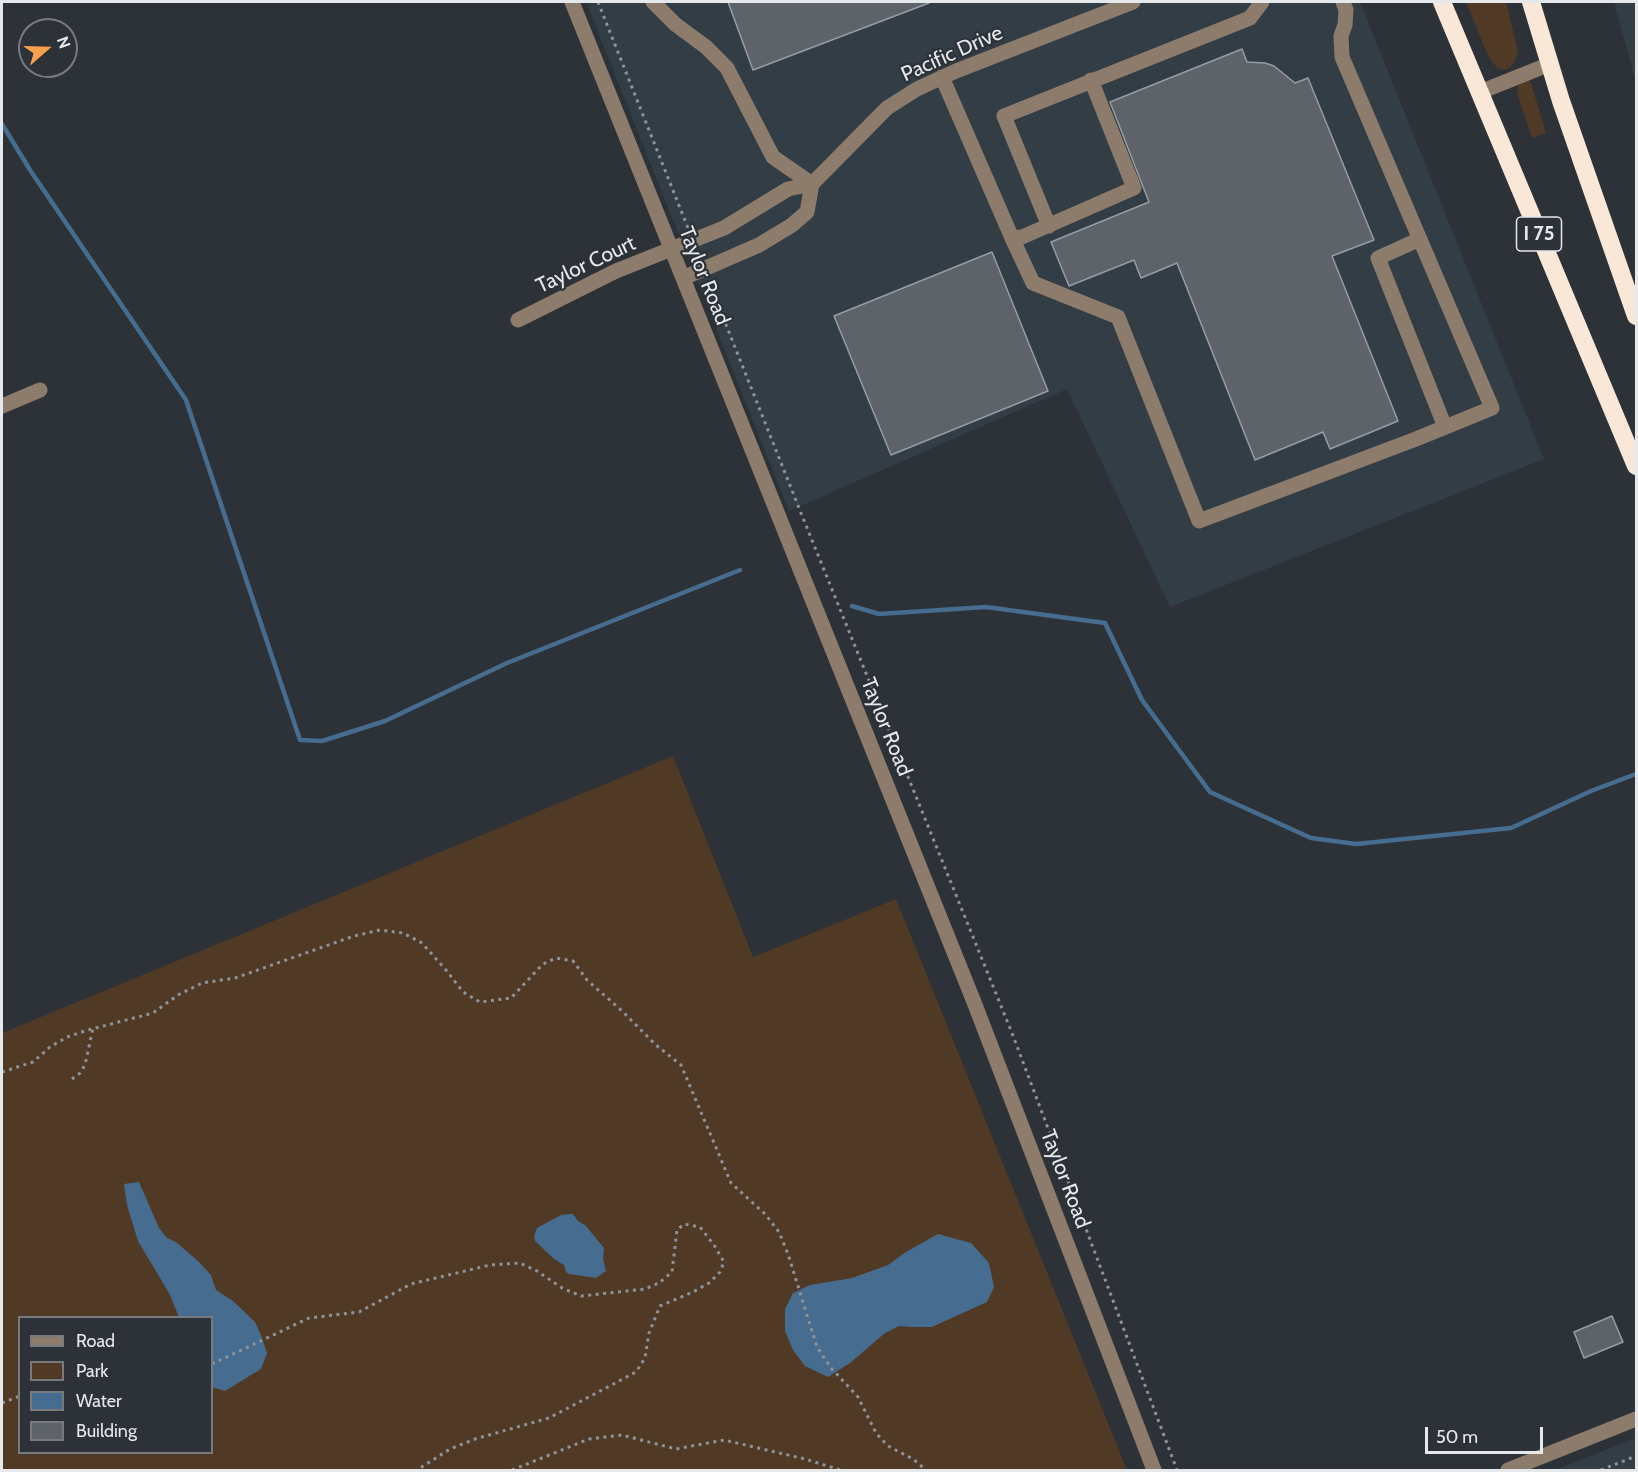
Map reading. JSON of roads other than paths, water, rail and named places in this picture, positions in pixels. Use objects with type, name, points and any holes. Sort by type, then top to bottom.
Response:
[{"type":"highway","name":"I 75","points":[[1442,2],[1636,465]]},
{"type":"highway","points":[[1531,2],[1636,316]]},
{"type":"street","name":"Taylor Road","points":[[572,2],[974,1002],[1154,1470]]},
{"type":"street","points":[[653,2],[727,68],[773,156],[812,184]]},
{"type":"street","name":"Pacific Drive","points":[[812,184],[887,108],[917,89],[1132,2]]},
{"type":"street","points":[[1049,226],[1004,116],[1250,18],[1262,2]]},
{"type":"street","points":[[942,77],[1033,283],[1118,317],[1199,521],[1492,408],[1342,57],[1341,36],[1345,25],[1346,10],[1342,2]]},
{"type":"street","points":[[1480,92],[1550,64]]},
{"type":"street","points":[[1012,237],[1022,237],[1134,188],[1090,80]]},
{"type":"street","points":[[671,250],[724,228],[788,189],[812,184]]},
{"type":"street","points":[[683,278],[759,245],[792,225],[807,212],[812,184]]},
{"type":"street","points":[[1420,238],[1378,258],[1446,427]]},
{"type":"street","name":"Taylor Court","points":[[518,320],[616,271],[671,250]]},
{"type":"street","points":[[2,406],[40,390]]},
{"type":"street","points":[[1508,1470],[1636,1419]]},
{"type":"water","points":[[139,1182],[159,1228],[167,1238],[176,1242],[199,1262],[211,1275],[216,1290],[233,1301],[255,1322],[267,1353],[261,1369],[225,1391],[213,1387],[213,1316],[179,1316],[169,1293],[138,1241],[127,1205],[124,1184]]},
{"type":"water","points":[[573,1214],[604,1248],[603,1259],[606,1271],[596,1278],[569,1274],[564,1265],[535,1241],[537,1228],[561,1215]]},
{"type":"water","points":[[938,1234],[971,1243],[989,1263],[994,1287],[987,1302],[932,1327],[899,1326],[885,1333],[850,1363],[828,1377],[805,1366],[793,1350],[785,1331],[785,1309],[793,1293],[810,1285],[852,1278],[888,1265]]},
{"type":"waterway","points":[[2,124],[30,170],[186,400],[300,740],[322,741],[385,721],[507,663],[740,570]]},
{"type":"waterway","points":[[852,606],[879,614],[986,607],[1105,623],[1142,700],[1210,792],[1311,838],[1356,844],[1511,828],[1591,791],[1636,774]]}]
